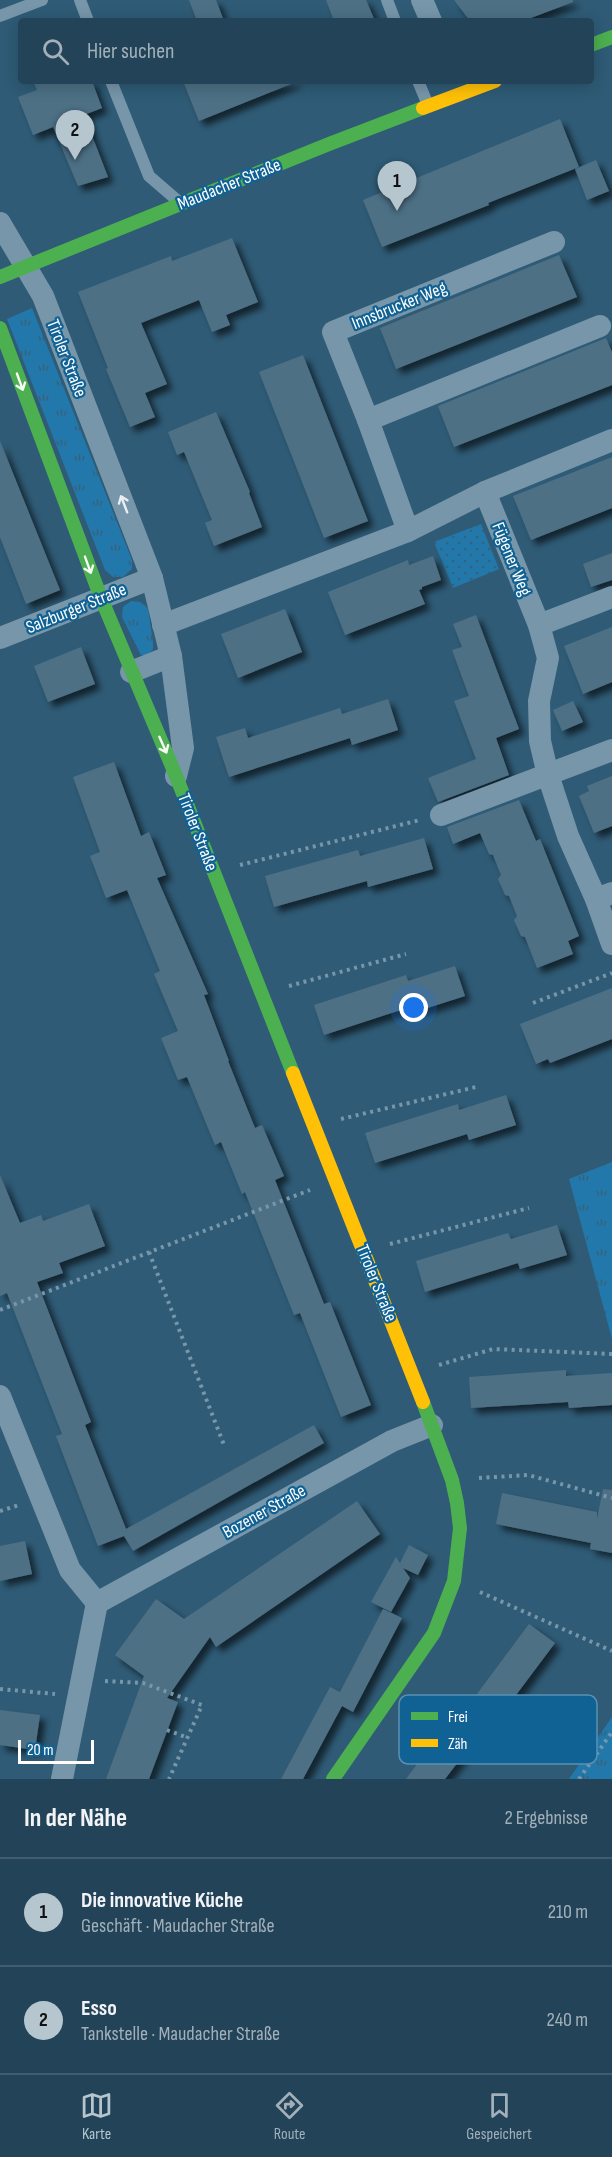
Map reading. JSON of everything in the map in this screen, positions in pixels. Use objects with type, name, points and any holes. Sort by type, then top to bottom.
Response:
[{"type":"street","points":[[422,0],[430,18]]},
{"type":"street","points":[[594,44],[612,37]]},
{"type":"street","name":"Maudacher Straße","points":[[0,277],[428,106],[457,88],[479,84]]},
{"type":"street","name":"Tiroler Straße","points":[[0,223],[43,296],[152,578],[171,656],[183,748],[176,776]]},
{"type":"street","name":"Innsbrucker Weg","points":[[408,531],[333,332],[554,242]]},
{"type":"street","points":[[368,420],[600,326]]},
{"type":"street","name":"Tiroler Straße","points":[[0,327],[101,598],[176,776],[336,1179],[452,1480],[460,1528],[454,1581],[434,1633],[333,1779]]},
{"type":"street","points":[[163,625],[408,531],[485,492],[612,440]]},
{"type":"street","name":"Fügener Weg","points":[[485,492],[539,625],[548,658],[539,701],[540,741],[548,775],[568,836],[604,896],[612,944]]},
{"type":"street","name":"Salzburger Straße","points":[[0,638],[152,578]]},
{"type":"street","points":[[539,625],[612,597]]},
{"type":"street","points":[[131,672],[171,656]]},
{"type":"street","points":[[441,815],[612,750]]},
{"type":"street","points":[[0,1396],[70,1570],[97,1603],[62,1779]]},
{"type":"street","name":"Bozener Straße","points":[[97,1603],[392,1441],[432,1425]]},
{"type":"lane","points":[[0,16],[42,0]]},
{"type":"lane","points":[[80,0],[87,18]]},
{"type":"lane","points":[[387,0],[394,18]]},
{"type":"lane","points":[[112,84],[149,176],[182,204]]},
{"type":"lane","points":[[419,84],[428,106]]},
{"type":"path","points":[[213,871],[441,815]]},
{"type":"path","points":[[262,994],[406,954]]},
{"type":"path","points":[[533,1003],[612,973]]},
{"type":"path","points":[[314,1125],[476,1087]]},
{"type":"path","points":[[0,1310],[336,1179]]},
{"type":"path","points":[[364,1251],[529,1208]]},
{"type":"path","points":[[149,1252],[224,1445]]},
{"type":"path","points":[[412,1374],[493,1349],[612,1354]]},
{"type":"path","points":[[452,1480],[528,1474],[612,1498]]},
{"type":"path","points":[[454,1581],[612,1651]]},
{"type":"path","points":[[0,1689],[81,1688],[143,1683],[202,1705],[169,1779]]},
{"type":"path","points":[[167,1730],[188,1738]]},
{"type":"path","points":[[597,1753],[612,1732]]},
{"type":"path","points":[[579,1779],[590,1764]]},
{"type":"green space","points":[[32,308],[132,560],[132,569],[123,577],[113,577],[105,570],[7,319]]},
{"type":"green space","points":[[481,524],[499,569],[453,588],[434,542]]},
{"type":"green space","points":[[131,601],[140,602],[148,608],[153,649],[148,655],[141,655],[122,617],[123,607]]},
{"type":"green space","points":[[612,1162],[612,1339],[569,1179]]},
{"type":"green space","points":[[612,1717],[612,1779],[569,1779],[579,1764],[597,1764],[597,1739]]},
{"type":"building","points":[[189,0],[216,0],[223,18],[196,18]]},
{"type":"building","points":[[326,0],[366,0],[374,18],[333,18]]},
{"type":"building","points":[[454,0],[573,0],[573,2],[531,18],[468,18]]},
{"type":"building","points":[[34,84],[93,84],[102,108],[84,115],[108,177],[78,186],[53,127],[33,135],[18,97],[37,90]]},
{"type":"building","points":[[184,84],[291,84],[199,121]]},
{"type":"building","points":[[560,119],[579,167],[382,247],[363,200]]},
{"type":"building","points":[[596,160],[609,191],[587,200],[575,169]]},
{"type":"building","points":[[232,238],[258,302],[226,315],[230,325],[212,332],[199,300],[141,323],[167,384],[145,393],[155,417],[130,427],[78,292],[171,256],[172,261]]},
{"type":"building","points":[[559,255],[577,297],[396,369],[380,328]]},
{"type":"building","points":[[606,338],[612,352],[612,385],[454,447],[438,406]]},
{"type":"building","points":[[303,355],[368,521],[324,538],[259,372]]},
{"type":"building","points":[[216,412],[250,492],[262,527],[214,546],[205,523],[212,520],[184,452],[177,455],[168,432]]},
{"type":"building","points":[[0,441],[60,590],[26,604],[0,537]]},
{"type":"building","points":[[612,457],[612,508],[531,540],[513,496]]},
{"type":"building","points":[[612,553],[612,580],[591,587],[583,564]]},
{"type":"building","points":[[433,556],[441,580],[419,590],[425,604],[345,635],[328,592],[408,560],[409,565]]},
{"type":"building","points":[[285,609],[302,652],[238,678],[221,634]]},
{"type":"building","points":[[476,615],[519,729],[496,738],[509,775],[438,802],[428,778],[476,759],[454,701],[469,696],[452,650],[462,647],[453,624]]},
{"type":"building","points":[[612,627],[612,682],[583,694],[564,646]]},
{"type":"building","points":[[81,647],[95,684],[48,702],[34,666]]},
{"type":"building","points":[[388,699],[398,730],[352,745],[350,738],[229,777],[216,737],[245,728],[248,738],[340,708],[342,714]]},
{"type":"building","points":[[573,701],[583,722],[562,731],[553,710]]},
{"type":"building","points":[[114,762],[141,836],[149,832],[166,875],[157,878],[208,994],[204,995],[255,1128],[262,1125],[284,1176],[275,1180],[324,1304],[330,1302],[371,1405],[341,1417],[300,1313],[294,1315],[245,1192],[242,1194],[221,1142],[215,1145],[187,1077],[178,1080],[161,1038],[178,1031],[154,974],[160,971],[127,890],[106,898],[90,856],[100,852],[73,777]]},
{"type":"building","points":[[612,776],[612,826],[594,833],[579,796],[589,791],[587,786]]},
{"type":"building","points":[[519,800],[536,841],[540,839],[579,936],[568,941],[573,954],[537,968],[525,937],[521,936],[514,920],[517,916],[509,896],[505,895],[498,879],[501,875],[493,855],[489,854],[480,833],[453,844],[447,827]]},
{"type":"building","points":[[424,838],[433,869],[368,887],[367,881],[274,907],[265,876],[358,850],[360,856]]},
{"type":"building","points":[[455,966],[465,996],[418,1011],[416,1005],[324,1035],[314,1005],[406,975],[408,981]]},
{"type":"building","points":[[612,988],[612,1039],[550,1063],[548,1059],[536,1064],[520,1024]]},
{"type":"building","points":[[506,1095],[516,1125],[469,1140],[467,1134],[375,1163],[365,1133],[458,1104],[459,1110]]},
{"type":"building","points":[[0,1175],[20,1223],[41,1215],[43,1221],[89,1204],[105,1246],[59,1263],[63,1273],[37,1282],[91,1422],[85,1425],[126,1529],[314,1425],[324,1443],[133,1551],[124,1536],[98,1546],[56,1436],[62,1434],[7,1293],[0,1296]]},
{"type":"building","points":[[557,1225],[567,1255],[520,1269],[518,1263],[425,1292],[416,1261],[508,1233],[511,1239]]},
{"type":"building","points":[[566,1370],[566,1376],[612,1373],[612,1405],[569,1408],[568,1402],[471,1408],[469,1377]]},
{"type":"building","points":[[603,1489],[612,1490],[612,1553],[590,1549],[591,1543],[496,1524],[502,1493],[597,1512],[597,1519]]},
{"type":"building","points":[[357,1501],[380,1534],[216,1647],[210,1637],[167,1698],[178,1702],[149,1779],[106,1779],[144,1676],[115,1655],[156,1599],[184,1619]]},
{"type":"building","points":[[25,1541],[32,1574],[0,1581],[0,1546]]},
{"type":"building","points":[[409,1545],[428,1555],[418,1575],[403,1568],[410,1578],[391,1612],[371,1602],[396,1557],[400,1563]]},
{"type":"building","points":[[383,1609],[402,1618],[353,1712],[342,1706],[303,1779],[281,1779],[330,1687],[340,1692]]},
{"type":"building","points":[[529,1624],[555,1643],[516,1695],[476,1695]]},
{"type":"building","points":[[0,1710],[40,1715],[35,1750],[0,1745]]},
{"type":"building","points":[[417,1764],[457,1764],[445,1779],[406,1779]]},
{"type":"traffic: fast","points":[[594,44],[612,37]]},
{"type":"traffic: fast","points":[[0,277],[423,108]]},
{"type":"traffic: fast","points":[[0,328],[101,598],[176,776],[293,1073]]},
{"type":"traffic: fast","points":[[333,1779],[434,1633],[454,1581],[460,1528],[457,1503],[452,1480],[423,1402]]},
{"type":"traffic: slow","points":[[423,108],[487,84]]},
{"type":"traffic: slow","points":[[293,1073],[423,1402]]},
{"type":"place","name":"Esso","points":[[75,160]]},
{"type":"place","name":"Die innovative Küche","points":[[397,211]]}]
